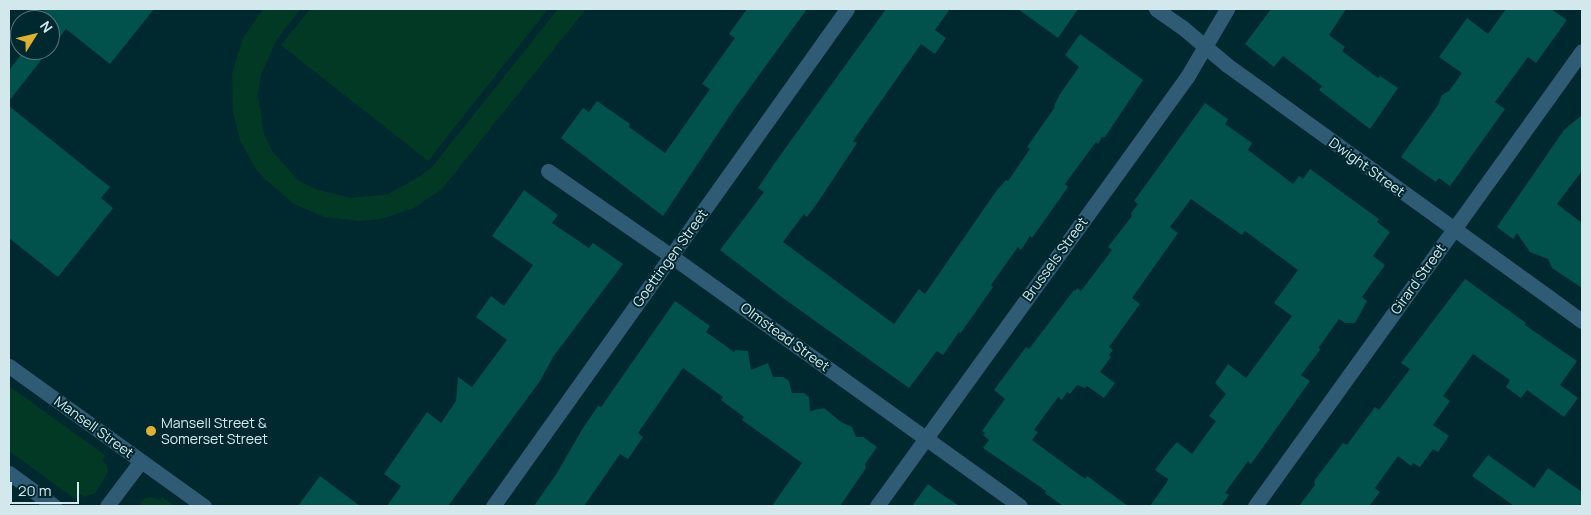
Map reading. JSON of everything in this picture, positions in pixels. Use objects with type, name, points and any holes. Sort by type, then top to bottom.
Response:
[{"type":"street","name":"Goettingen Street","points":[[493,506],[848,9]]},
{"type":"street","name":"Dwight Street","points":[[1156,9],[1205,46],[1227,66],[1582,321]]},
{"type":"street","name":"Brussels Street","points":[[877,506],[1187,77],[1227,9]]},
{"type":"street","name":"Girard Street","points":[[1255,506],[1582,51]]},
{"type":"street","name":"Olmstead Street","points":[[548,171],[671,256],[1020,506]]},
{"type":"street","name":"Mansell Street","points":[[9,366],[204,506]]},
{"type":"street","points":[[107,506],[141,461]]},
{"type":"street","points":[[9,473],[54,506]]},
{"type":"green space","points":[[263,9],[301,9],[277,39],[261,74],[258,95],[264,134],[272,151],[298,180],[315,189],[351,198],[388,194],[419,177],[433,166],[558,9],[586,9],[442,189],[414,208],[381,219],[359,221],[325,217],[294,204],[255,168],[240,140],[233,112],[232,73],[243,38]]},
{"type":"green space","points":[[310,9],[548,9],[428,161],[281,45]]},
{"type":"green space","points":[[9,386],[105,455],[103,461],[107,466],[108,472],[95,493],[85,497],[79,494],[75,499],[9,451]]},
{"type":"green space","points":[[151,497],[160,500],[162,497],[174,506],[138,506],[145,498]]},
{"type":"building","points":[[41,9],[154,9],[110,64],[66,29],[60,36],[60,10]]},
{"type":"building","points":[[747,9],[807,9],[735,108],[663,216],[561,138],[583,108],[589,112],[597,101],[630,124],[629,127],[665,153],[710,89],[702,84],[735,38],[729,34]]},
{"type":"building","points":[[886,9],[950,9],[935,30],[946,38],[935,54],[921,44],[853,141],[857,143],[818,202],[807,217],[804,214],[783,242],[894,324],[919,289],[925,294],[997,190],[1006,180],[1008,181],[1030,149],[1027,147],[1055,107],[1060,94],[1079,67],[1065,55],[1080,34],[1143,80],[1105,137],[1102,137],[1098,144],[1096,142],[1065,184],[1068,187],[1032,238],[1030,236],[1021,250],[1018,247],[1010,258],[991,285],[993,287],[960,334],[959,332],[943,355],[937,351],[909,388],[783,298],[720,250],[764,192],[758,188],[774,164]]},
{"type":"building","points":[[1018,9],[1078,9],[1058,38]]},
{"type":"building","points":[[1271,9],[1346,9],[1329,35],[1345,47],[1342,51],[1378,78],[1380,76],[1398,88],[1370,129],[1319,90],[1322,86],[1283,56],[1274,67],[1245,44]]},
{"type":"building","points":[[1506,9],[1551,9],[1567,20],[1536,63],[1528,57],[1495,102],[1505,109],[1450,186],[1439,178],[1436,182],[1401,157],[1438,105],[1442,95],[1449,91],[1462,73],[1439,57],[1467,18],[1488,34]]},
{"type":"building","points":[[17,60],[41,60],[9,101],[9,70]]},
{"type":"building","points":[[1205,103],[1228,119],[1225,124],[1252,143],[1248,150],[1293,184],[1299,176],[1303,179],[1310,169],[1379,219],[1377,222],[1390,232],[1373,256],[1385,265],[1362,297],[1367,301],[1355,323],[1345,323],[1339,319],[1319,347],[1320,350],[1301,375],[1310,381],[1251,464],[1248,461],[1225,493],[1229,495],[1221,506],[1150,506],[1167,482],[1168,479],[1155,470],[1169,451],[1177,442],[1192,454],[1216,421],[1209,416],[1226,394],[1215,383],[1228,364],[1246,378],[1292,316],[1274,303],[1298,270],[1245,231],[1242,235],[1191,199],[1170,227],[1178,233],[1132,298],[1140,304],[1109,347],[1113,350],[1109,355],[1111,357],[1100,372],[1115,383],[1104,398],[1087,386],[1085,388],[1077,385],[1070,394],[1067,392],[1062,400],[1058,397],[1034,430],[1038,432],[1032,440],[1085,479],[1087,476],[1128,506],[1063,506],[1045,493],[1046,491],[983,448],[989,440],[983,435],[985,433],[982,431],[1005,399],[994,390],[1026,347],[1029,349],[1074,290],[1077,288],[1081,291],[1112,250],[1108,247],[1132,216],[1131,213],[1138,204],[1134,201]]},
{"type":"building","points":[[9,106],[110,187],[101,198],[113,208],[58,277],[9,238]]},
{"type":"building","points":[[1582,115],[1582,171],[1557,204],[1582,223],[1582,288],[1552,268],[1548,259],[1530,252],[1517,233],[1513,239],[1497,227],[1564,130]]},
{"type":"building","points":[[524,190],[558,215],[552,223],[589,248],[593,243],[623,264],[553,357],[540,381],[448,506],[387,506],[401,486],[384,474],[427,412],[441,423],[456,401],[458,377],[472,387],[507,340],[476,317],[491,296],[504,306],[533,265],[492,236]]},
{"type":"building","points":[[1465,279],[1526,323],[1525,325],[1577,361],[1560,385],[1578,398],[1564,417],[1527,390],[1521,398],[1506,387],[1510,380],[1473,354],[1443,396],[1450,401],[1433,425],[1449,436],[1438,452],[1433,449],[1420,467],[1413,463],[1411,466],[1398,456],[1375,488],[1380,492],[1369,506],[1299,506],[1315,485],[1314,481],[1343,443],[1347,445],[1375,407],[1379,410],[1410,369],[1401,363]]},
{"type":"building","points":[[675,301],[710,326],[706,332],[734,352],[735,350],[748,351],[751,370],[768,363],[773,377],[783,377],[789,381],[792,393],[804,393],[809,397],[810,411],[824,408],[841,422],[852,427],[856,437],[863,437],[877,447],[865,464],[866,468],[840,506],[772,506],[802,463],[742,420],[744,417],[721,400],[723,397],[683,368],[638,433],[643,437],[628,459],[620,454],[584,506],[534,506],[557,473],[598,406],[601,407]]},
{"type":"building","points":[[1488,455],[1534,488],[1548,468],[1582,492],[1582,506],[1514,506],[1472,476]]},
{"type":"building","points":[[320,476],[360,506],[298,506]]},
{"type":"building","points":[[928,484],[937,491],[959,506],[912,506]]},
{"type":"place","name":"Mansell Street & Somerset Street","points":[[151,431]]}]
